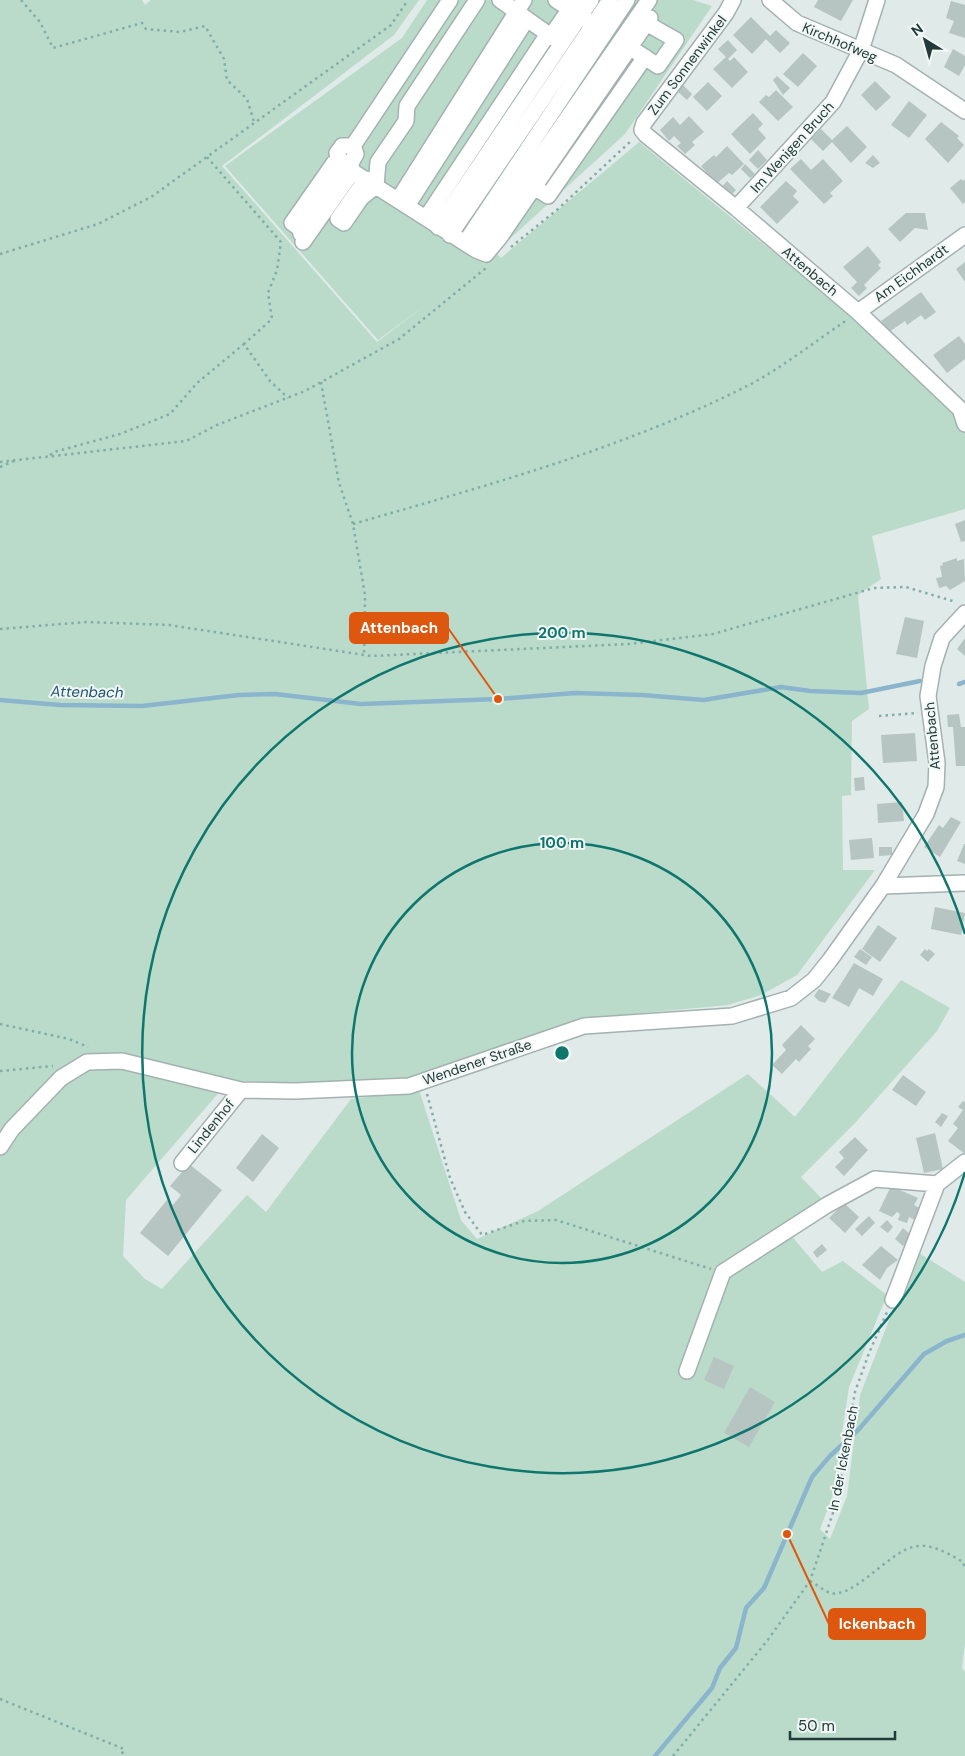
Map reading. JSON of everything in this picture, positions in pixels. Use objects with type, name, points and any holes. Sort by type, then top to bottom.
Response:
[{"type":"street","points":[[303,236],[345,166],[356,154],[353,146],[450,0]]},
{"type":"street","points":[[371,183],[378,162],[406,121],[407,106],[477,0]]},
{"type":"street","points":[[500,0],[541,27],[574,53],[624,45]]},
{"type":"street","points":[[403,203],[508,79],[541,27],[567,4],[590,0]]},
{"type":"street","points":[[610,0],[624,45]]},
{"type":"street","points":[[345,166],[438,227],[486,254],[500,238],[526,182],[624,45],[628,0]]},
{"type":"street","name":"Zum Sonnenwinkel","points":[[642,130],[644,123],[726,13],[733,0]]},
{"type":"street","name":"Kirchhofweg","points":[[770,0],[797,23],[896,65],[965,111]]},
{"type":"street","name":"Im Wenigen Bruch","points":[[736,208],[833,102],[860,50],[877,0]]},
{"type":"street","points":[[567,4],[624,45],[658,66],[676,40],[646,11]]},
{"type":"street","points":[[471,247],[526,182],[572,120],[646,11]]},
{"type":"street","points":[[486,156],[572,120],[646,11]]},
{"type":"street","points":[[438,227],[486,156],[508,79],[541,27]]},
{"type":"street","points":[[508,79],[541,27]]},
{"type":"street","points":[[574,53],[572,120],[574,171]]},
{"type":"street","points":[[508,79],[572,120]]},
{"type":"street","points":[[388,94],[407,106]]},
{"type":"street","name":"Attenbach","points":[[642,130],[858,312],[962,408],[965,424]]},
{"type":"street","points":[[486,156],[526,182]]},
{"type":"street","points":[[523,218],[526,182]]},
{"type":"street","name":"Am Eichhardt","points":[[858,312],[965,235]]},
{"type":"street","name":"Attenbach","points":[[883,886],[926,814],[936,787],[937,763],[928,696],[933,666],[942,638],[965,613]]},
{"type":"street","points":[[883,886],[965,883]]},
{"type":"street","name":"Wendener Straße","points":[[0,1148],[12,1130],[61,1078],[87,1062],[122,1061],[241,1090],[295,1091],[399,1086],[423,1081],[584,1026],[732,1016],[790,998],[814,980],[883,886]]},
{"type":"street","name":"Lindenhof","points":[[182,1163],[241,1090]]},
{"type":"street","points":[[893,1300],[936,1184],[965,1162]]},
{"type":"street","points":[[687,1371],[723,1272],[827,1204],[875,1179],[936,1184]]},
{"type":"path","points":[[21,0],[40,22],[53,48],[142,23],[146,29],[180,32],[205,26],[224,59],[227,80],[247,99],[254,123]]},
{"type":"path","points":[[0,254],[98,224],[151,197],[391,25],[408,0]]},
{"type":"path","points":[[505,252],[558,209],[642,130]]},
{"type":"path","points":[[48,456],[54,452],[120,434],[170,414],[198,383],[272,319],[268,293],[277,270],[281,242],[207,157]]},
{"type":"path","points":[[0,462],[186,441],[217,425],[288,398],[399,339],[490,265]]},
{"type":"path","points":[[353,524],[587,454],[673,421],[751,384],[858,312]]},
{"type":"path","points":[[244,344],[270,381],[288,398]]},
{"type":"path","points":[[321,382],[339,483],[353,524],[365,595],[364,655]]},
{"type":"path","points":[[0,467],[18,460]]},
{"type":"path","points":[[0,629],[86,622],[169,625],[364,655],[629,644],[704,635],[874,588],[906,587],[965,604]]},
{"type":"path","points":[[879,716],[930,712]]},
{"type":"path","points":[[0,1024],[68,1039],[95,1050]]},
{"type":"path","points":[[0,1071],[58,1065]]},
{"type":"path","points":[[423,1081],[450,1178],[465,1212],[482,1235],[524,1220],[556,1220],[723,1272]]},
{"type":"path","name":"In der Ickenbach","points":[[673,1756],[767,1641],[810,1581],[837,1501],[856,1392],[869,1353],[893,1300]]},
{"type":"path","points":[[810,1581],[831,1593],[845,1592],[888,1559],[913,1546],[940,1549],[963,1562],[965,1568]]},
{"type":"path","points":[[0,1699],[124,1749],[121,1756]]},
{"type":"green space","points":[[0,0],[142,0],[145,5],[151,0],[419,0],[394,35],[222,166],[377,342],[424,306],[378,340],[225,166],[402,38],[427,0],[693,0],[712,6],[625,134],[490,257],[496,253],[501,258],[639,142],[855,319],[960,417],[965,432],[965,509],[872,536],[881,579],[858,595],[869,709],[852,721],[851,795],[842,796],[843,870],[875,870],[797,975],[761,995],[728,1005],[579,1019],[408,1079],[300,1083],[240,1081],[117,1054],[221,1090],[126,1200],[123,1256],[145,1279],[162,1289],[247,1195],[266,1212],[351,1099],[419,1090],[461,1220],[477,1239],[538,1211],[748,1074],[795,1117],[901,980],[950,1008],[937,1031],[855,1123],[801,1177],[823,1200],[790,1234],[822,1272],[843,1261],[887,1295],[849,1387],[832,1498],[820,1529],[830,1539],[847,1496],[860,1395],[916,1251],[965,1282],[965,1643],[962,1668],[965,1672],[965,1756],[0,1756],[0,1152],[15,1128],[0,1133]]},
{"type":"building","points":[[818,0],[853,0],[841,21],[814,7]]},
{"type":"building","points":[[951,1],[965,5],[965,38],[949,33],[954,21],[946,18]]},
{"type":"building","points":[[751,17],[770,36],[776,30],[790,43],[780,53],[766,39],[752,54],[733,35]]},
{"type":"building","points":[[728,40],[737,50],[728,59],[730,61],[734,57],[748,72],[732,88],[713,69],[726,57],[718,49]]},
{"type":"building","points":[[953,49],[965,56],[965,65],[959,76],[944,67]]},
{"type":"building","points":[[803,53],[817,66],[798,87],[783,74]]},
{"type":"building","points":[[777,76],[790,88],[783,95],[773,80]]},
{"type":"building","points":[[875,81],[891,97],[876,111],[861,95]]},
{"type":"building","points":[[708,82],[722,96],[707,111],[693,97]]},
{"type":"building","points":[[683,85],[692,94],[687,100],[677,91]]},
{"type":"building","points":[[776,90],[793,107],[778,121],[759,102],[766,95],[769,97]]},
{"type":"building","points":[[909,101],[927,115],[909,138],[891,125]]},
{"type":"building","points":[[753,113],[763,124],[758,129],[766,138],[750,154],[731,134]]},
{"type":"building","points":[[689,116],[704,132],[692,142],[695,145],[685,154],[677,146],[681,143],[674,136],[669,141],[660,130],[673,117],[680,125]]},
{"type":"building","points":[[941,122],[959,136],[957,138],[964,145],[948,163],[925,139]]},
{"type":"building","points":[[847,126],[867,147],[851,163],[832,142],[823,151],[811,139],[821,129],[832,140]]},
{"type":"building","points":[[727,146],[744,164],[732,175],[729,173],[716,184],[701,166],[714,155],[716,157]]},
{"type":"building","points":[[758,150],[767,160],[758,169],[749,160]]},
{"type":"building","points":[[873,155],[880,163],[873,168],[865,163]]},
{"type":"building","points":[[801,159],[811,170],[823,159],[843,181],[830,193],[833,196],[824,204],[790,169]]},
{"type":"building","points":[[745,164],[755,174],[750,178],[741,169]]},
{"type":"building","points":[[961,179],[963,181],[965,179],[965,202],[963,204],[950,188]]},
{"type":"building","points":[[727,181],[736,190],[730,196],[721,188]]},
{"type":"building","points":[[786,181],[797,191],[793,196],[799,202],[777,224],[760,207]]},
{"type":"building","points":[[906,213],[925,213],[928,230],[915,228],[900,242],[888,229]]},
{"type":"building","points":[[868,246],[881,262],[878,265],[881,268],[864,285],[867,288],[859,296],[851,288],[857,282],[843,267]]},
{"type":"building","points":[[965,262],[965,282],[956,269]]},
{"type":"building","points":[[921,292],[936,312],[925,320],[921,315],[907,325],[905,321],[889,332],[881,321]]},
{"type":"building","points":[[959,336],[965,344],[965,359],[947,373],[933,355]]},
{"type":"building","points":[[965,520],[965,541],[961,542],[955,524]]},
{"type":"building","points":[[957,558],[957,561],[964,559],[965,581],[950,590],[946,586],[939,588],[936,578],[942,577],[940,566],[943,565],[942,563]]},
{"type":"building","points":[[905,617],[924,621],[917,658],[896,654]]},
{"type":"building","points":[[965,638],[965,656],[957,649]]},
{"type":"building","points":[[959,714],[961,727],[965,727],[965,766],[956,766],[953,727],[948,727],[947,715]]},
{"type":"building","points":[[915,733],[917,761],[883,763],[881,735]]},
{"type":"building","points":[[864,777],[865,790],[855,791],[854,778]]},
{"type":"building","points":[[902,802],[904,821],[878,823],[877,804]]},
{"type":"building","points":[[951,817],[961,822],[940,857],[924,847],[939,825],[943,828]]},
{"type":"building","points":[[872,838],[874,858],[851,860],[849,840]]},
{"type":"building","points":[[965,844],[965,864],[957,861]]},
{"type":"building","points":[[879,847],[892,847],[892,855],[879,856]]},
{"type":"building","points":[[935,907],[965,913],[961,935],[931,929]]},
{"type":"building","points":[[878,925],[897,938],[880,962],[862,949]]},
{"type":"building","points":[[860,949],[872,957],[866,965],[854,957]]},
{"type":"building","points":[[925,949],[927,951],[929,949],[935,954],[928,962],[920,955]]},
{"type":"building","points":[[854,963],[883,979],[873,996],[859,988],[849,1007],[832,998]]},
{"type":"building","points":[[819,989],[831,994],[825,1003],[819,1001],[814,996]]},
{"type":"building","points":[[801,1025],[815,1039],[808,1046],[811,1049],[799,1062],[796,1059],[782,1074],[772,1065],[786,1050],[782,1045]]},
{"type":"building","points":[[903,1075],[926,1092],[916,1106],[892,1090]]},
{"type":"building","points":[[963,1101],[965,1102],[965,1154],[948,1141],[958,1128],[953,1124],[963,1110],[958,1107]]},
{"type":"building","points":[[942,1113],[948,1116],[941,1127],[935,1122]]},
{"type":"building","points":[[935,1133],[943,1169],[924,1173],[916,1138]]},
{"type":"building","points":[[262,1134],[279,1148],[253,1182],[236,1168]]},
{"type":"building","points":[[855,1137],[868,1150],[844,1176],[835,1167],[844,1158],[839,1152]]},
{"type":"building","points":[[189,1164],[222,1190],[168,1256],[140,1233],[167,1200],[173,1205],[181,1195],[170,1186]]},
{"type":"building","points":[[891,1186],[918,1198],[914,1205],[920,1208],[915,1220],[909,1217],[907,1223],[898,1220],[900,1214],[897,1212],[892,1217],[879,1211]]},
{"type":"building","points":[[844,1203],[859,1217],[845,1233],[829,1218]]},
{"type":"building","points":[[869,1216],[875,1223],[862,1236],[855,1229]]},
{"type":"building","points":[[887,1220],[893,1227],[888,1233],[880,1227]]},
{"type":"building","points":[[903,1228],[912,1236],[903,1246],[895,1239]]},
{"type":"building","points":[[822,1244],[827,1250],[817,1258],[813,1252]]},
{"type":"building","points":[[881,1246],[898,1260],[887,1268],[880,1280],[862,1265]]},
{"type":"building","points":[[714,1357],[734,1366],[724,1389],[704,1380]]},
{"type":"building","points":[[750,1387],[775,1402],[749,1447],[724,1433]]},
{"type":"waterway","name":"Attenbach","points":[[0,700],[60,705],[142,706],[239,695],[275,694],[361,704],[498,699],[575,693],[642,695],[704,700],[781,687],[810,691],[861,693],[920,681]]},
{"type":"waterway","name":"Attenbach","points":[[959,684],[965,682]]},
{"type":"waterway","points":[[655,1756],[712,1688],[720,1668],[736,1648],[746,1608],[764,1588],[812,1477],[830,1456],[859,1429],[924,1354],[947,1341],[965,1335]]},
{"type":"place","name":"Attenbach","points":[[498,699]]},
{"type":"place","name":"Ickenbach","points":[[787,1534]]}]
